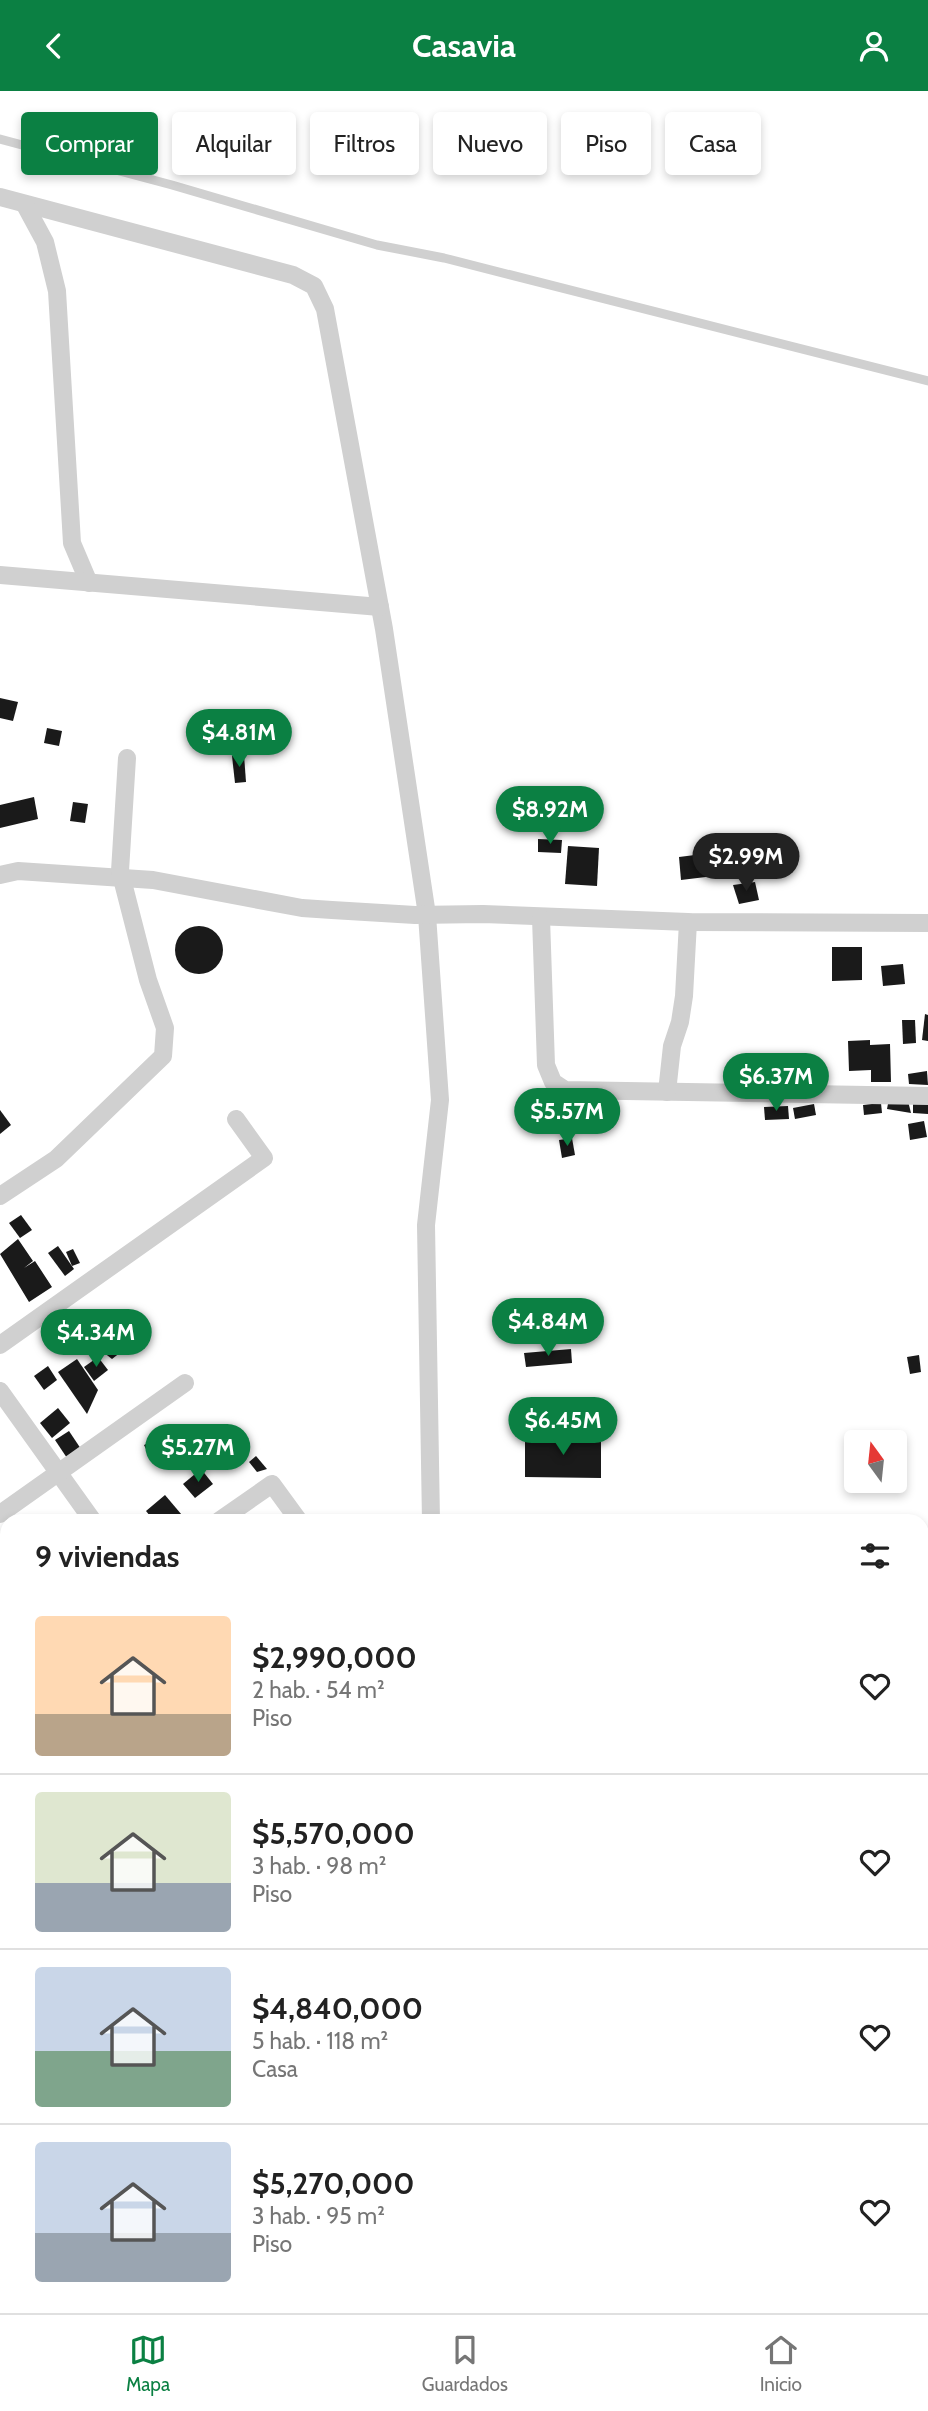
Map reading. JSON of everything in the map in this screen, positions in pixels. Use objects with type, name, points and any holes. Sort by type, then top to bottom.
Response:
[{"type":"street","points":[[0,197],[293,275],[314,286],[325,309],[380,607],[427,915],[440,1100],[426,1224],[431,1514]]},
{"type":"street","points":[[25,205],[45,242],[57,291],[72,543],[89,583]]},
{"type":"street","points":[[0,575],[380,607]]},
{"type":"street","points":[[0,1196],[57,1159],[163,1056],[165,1028],[148,981],[120,871],[127,758]]},
{"type":"street","points":[[0,865],[18,871],[153,880],[302,908],[427,915],[483,914],[688,922],[928,923]]},
{"type":"street","points":[[0,876],[18,871]]},
{"type":"street","points":[[541,918],[546,1065],[553,1082],[565,1090],[928,1096]]},
{"type":"street","points":[[667,1092],[672,1047],[682,1009],[688,922]]},
{"type":"street","points":[[0,1345],[264,1159],[236,1119]]},
{"type":"street","points":[[0,1514],[185,1383]]},
{"type":"street","points":[[0,1391],[88,1514]]},
{"type":"street","points":[[229,1514],[272,1484],[294,1514]]},
{"type":"lane","points":[[0,139],[172,185],[377,245],[456,261],[928,381]]},
{"type":"building","points":[[0,698],[18,702],[13,721],[0,718]]},
{"type":"building","points":[[47,728],[62,731],[59,746],[44,743]]},
{"type":"building","points":[[244,755],[246,782],[235,783],[232,756]]},
{"type":"building","points":[[34,797],[38,819],[0,828],[0,805]]},
{"type":"building","points":[[73,802],[88,804],[85,823],[70,821]]},
{"type":"building","points":[[538,839],[562,840],[561,853],[538,852]]},
{"type":"building","points":[[568,846],[599,848],[597,886],[565,884]]},
{"type":"building","points":[[711,853],[714,876],[681,880],[679,857]]},
{"type":"building","points":[[755,882],[759,900],[739,904],[733,885]]},
{"type":"building","points":[[199,926],[216,933],[223,950],[216,967],[199,974],[182,967],[175,950],[182,933]]},
{"type":"building","points":[[832,947],[862,947],[862,980],[832,981]]},
{"type":"building","points":[[903,964],[905,984],[883,986],[881,966]]},
{"type":"building","points":[[925,1014],[928,1015],[928,1041],[922,1040]]},
{"type":"building","points":[[902,1020],[915,1020],[916,1043],[903,1044]]},
{"type":"building","points":[[870,1040],[870,1045],[890,1044],[891,1082],[871,1082],[871,1070],[849,1071],[848,1041]]},
{"type":"building","points":[[927,1071],[928,1085],[909,1084],[908,1074]]},
{"type":"building","points":[[889,1098],[908,1101],[911,1113],[887,1109]]},
{"type":"building","points":[[913,1102],[928,1103],[928,1114],[913,1113]]},
{"type":"building","points":[[881,1103],[882,1113],[864,1115],[863,1105]]},
{"type":"building","points":[[814,1104],[816,1115],[795,1119],[793,1108]]},
{"type":"building","points":[[788,1106],[789,1119],[765,1120],[764,1107]]},
{"type":"building","points":[[0,1110],[11,1125],[0,1134]]},
{"type":"building","points":[[924,1121],[927,1137],[910,1140],[908,1124]]},
{"type":"building","points":[[572,1138],[575,1155],[562,1158],[559,1140]]},
{"type":"building","points":[[21,1215],[32,1230],[20,1238],[9,1223]]},
{"type":"building","points":[[18,1239],[33,1261],[24,1268],[35,1261],[52,1287],[29,1302],[0,1254]]},
{"type":"building","points":[[58,1246],[74,1269],[65,1276],[48,1253]]},
{"type":"building","points":[[73,1249],[80,1263],[72,1266],[66,1252]]},
{"type":"building","points":[[112,1340],[121,1352],[112,1359],[99,1349]]},
{"type":"building","points":[[571,1349],[572,1363],[526,1367],[524,1353]]},
{"type":"building","points":[[919,1355],[921,1372],[910,1374],[907,1357]]},
{"type":"building","points":[[98,1357],[108,1370],[94,1381],[84,1367]]},
{"type":"building","points":[[77,1359],[98,1390],[87,1414],[58,1372]]},
{"type":"building","points":[[48,1366],[57,1380],[44,1390],[34,1376]]},
{"type":"building","points":[[58,1408],[70,1423],[52,1438],[40,1423]]},
{"type":"building","points":[[69,1431],[81,1449],[67,1458],[55,1440]]},
{"type":"building","points":[[174,1431],[190,1457],[175,1464],[168,1451],[151,1459],[144,1445]]},
{"type":"building","points":[[525,1436],[601,1437],[601,1478],[525,1477]]},
{"type":"building","points":[[256,1456],[267,1469],[257,1472],[249,1462]]},
{"type":"building","points":[[201,1469],[213,1484],[195,1498],[183,1484]]},
{"type":"building","points":[[165,1495],[181,1514],[148,1514],[146,1511]]}]
